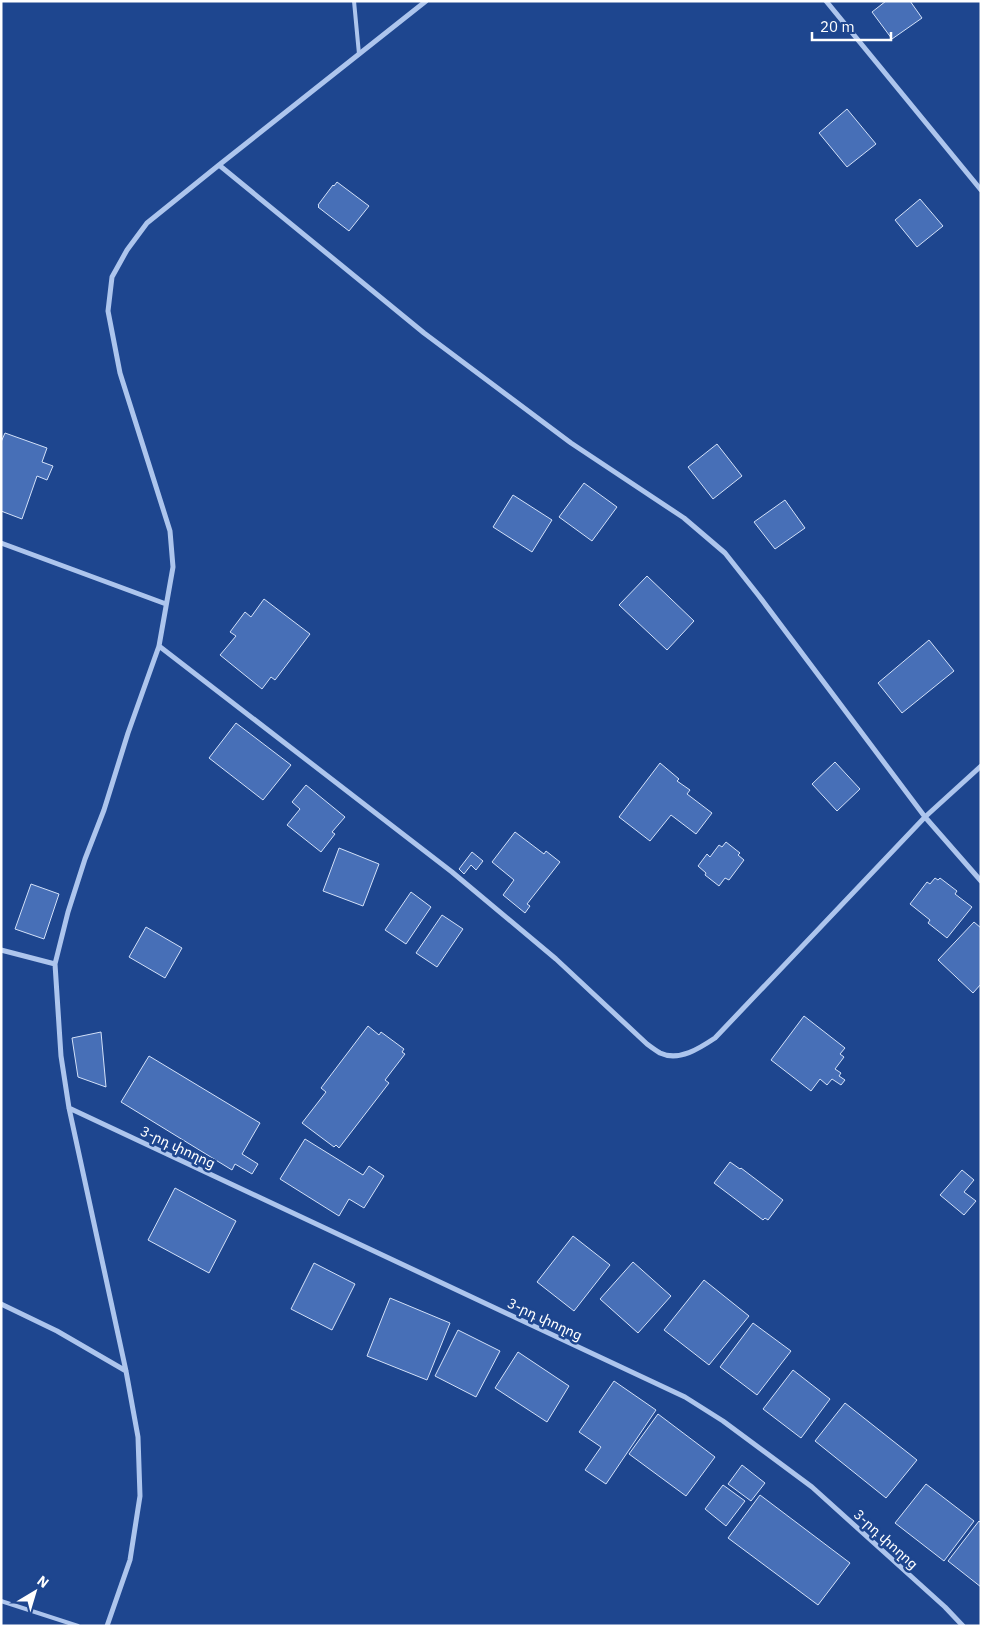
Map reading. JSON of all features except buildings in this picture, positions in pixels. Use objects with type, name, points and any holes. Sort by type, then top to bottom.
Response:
[{"type":"street","points":[[107,1626],[130,1560],[140,1496],[138,1437],[126,1371],[68,1108],[61,1056],[56,964],[68,912],[85,859],[104,810],[128,733],[159,646],[173,567],[170,531],[120,373],[108,311],[112,277],[127,250],[148,223],[426,1]]},
{"type":"street","points":[[826,1],[981,190]]},
{"type":"street","points":[[219,165],[424,333],[570,442],[684,518],[725,553],[793,640],[925,817],[981,881]]},
{"type":"street","points":[[1,543],[166,604]]},
{"type":"street","points":[[159,646],[452,872],[556,959],[647,1044],[661,1054],[673,1056],[687,1054],[715,1038],[925,817],[981,766]]},
{"type":"street","points":[[1,950],[56,964]]},
{"type":"street","name":"3-րդ փողոց","points":[[68,1108],[685,1397],[723,1421],[812,1487],[945,1607],[963,1626]]},
{"type":"street","points":[[1,1304],[57,1331],[126,1371]]},
{"type":"lane","points":[[354,1],[359,54]]},
{"type":"lane","points":[[1,1601],[78,1626]]}]
